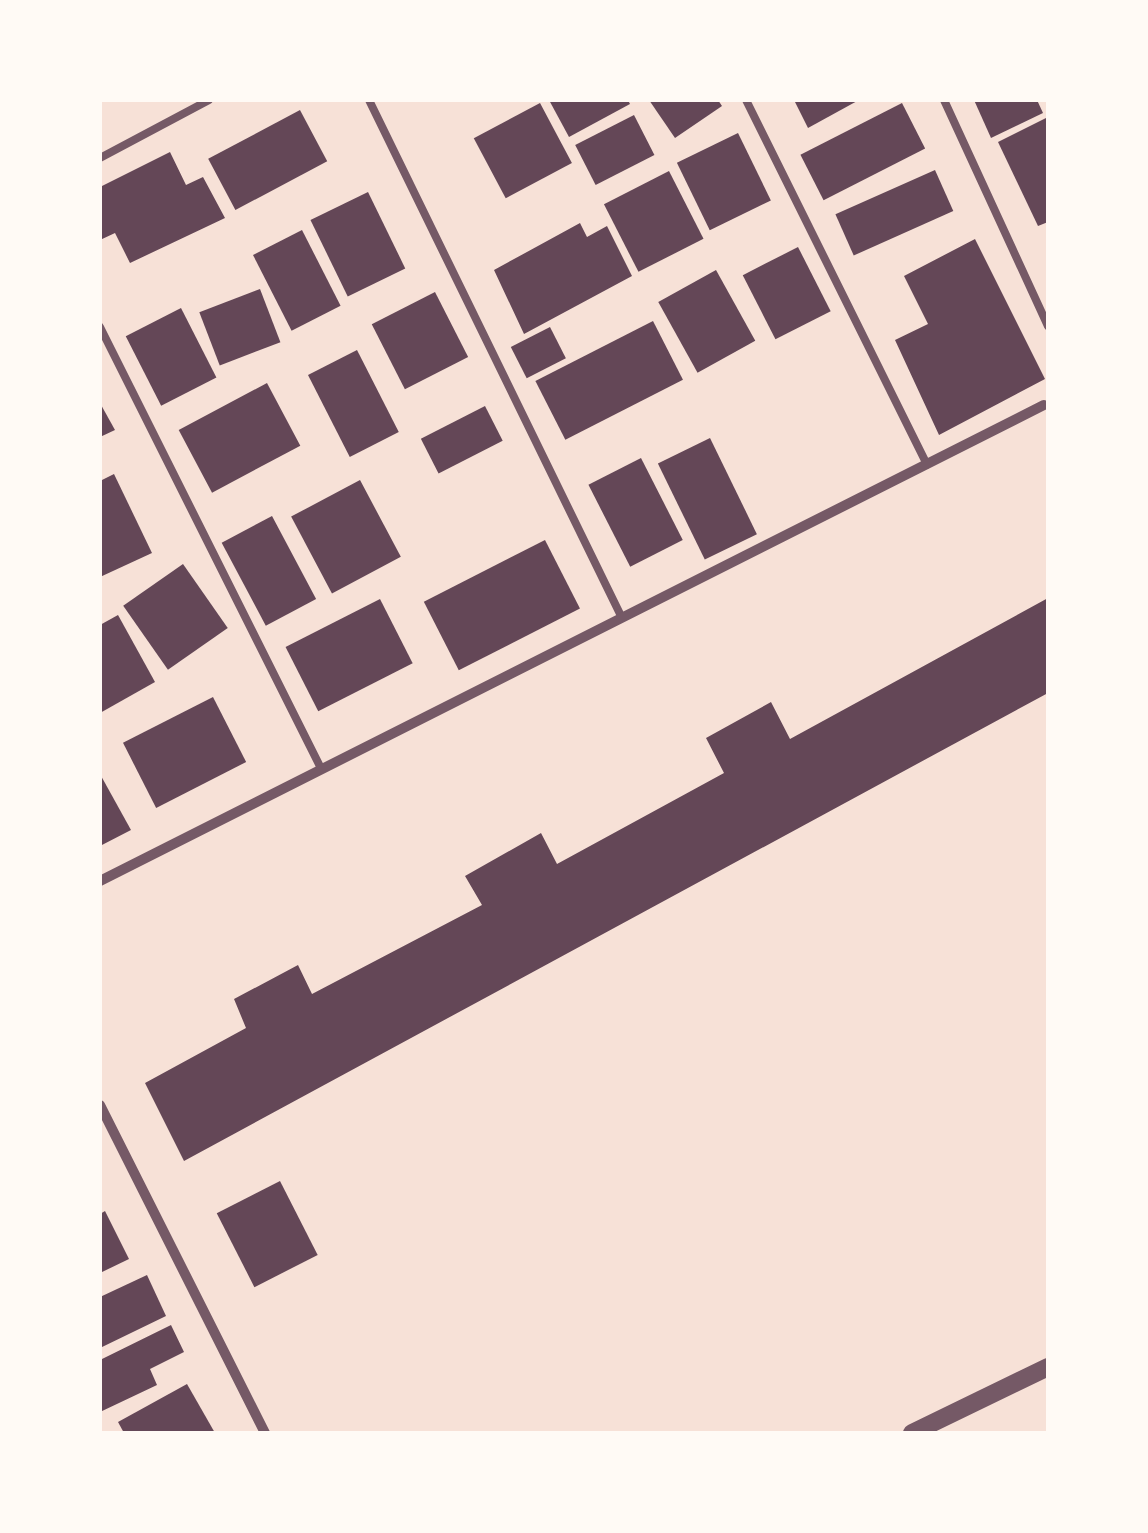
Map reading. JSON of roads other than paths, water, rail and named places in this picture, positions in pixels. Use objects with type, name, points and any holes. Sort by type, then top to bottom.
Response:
[{"type":"street","points":[[100,880],[1044,405]]},
{"type":"street","points":[[100,1104],[265,1433]]},
{"type":"street","points":[[912,1433],[1048,1367]]},
{"type":"lane","points":[[100,158],[209,100]]},
{"type":"lane","points":[[369,100],[622,618]]},
{"type":"lane","points":[[746,100],[927,465]]},
{"type":"lane","points":[[944,100],[1048,326]]},
{"type":"lane","points":[[100,328],[321,769]]}]
